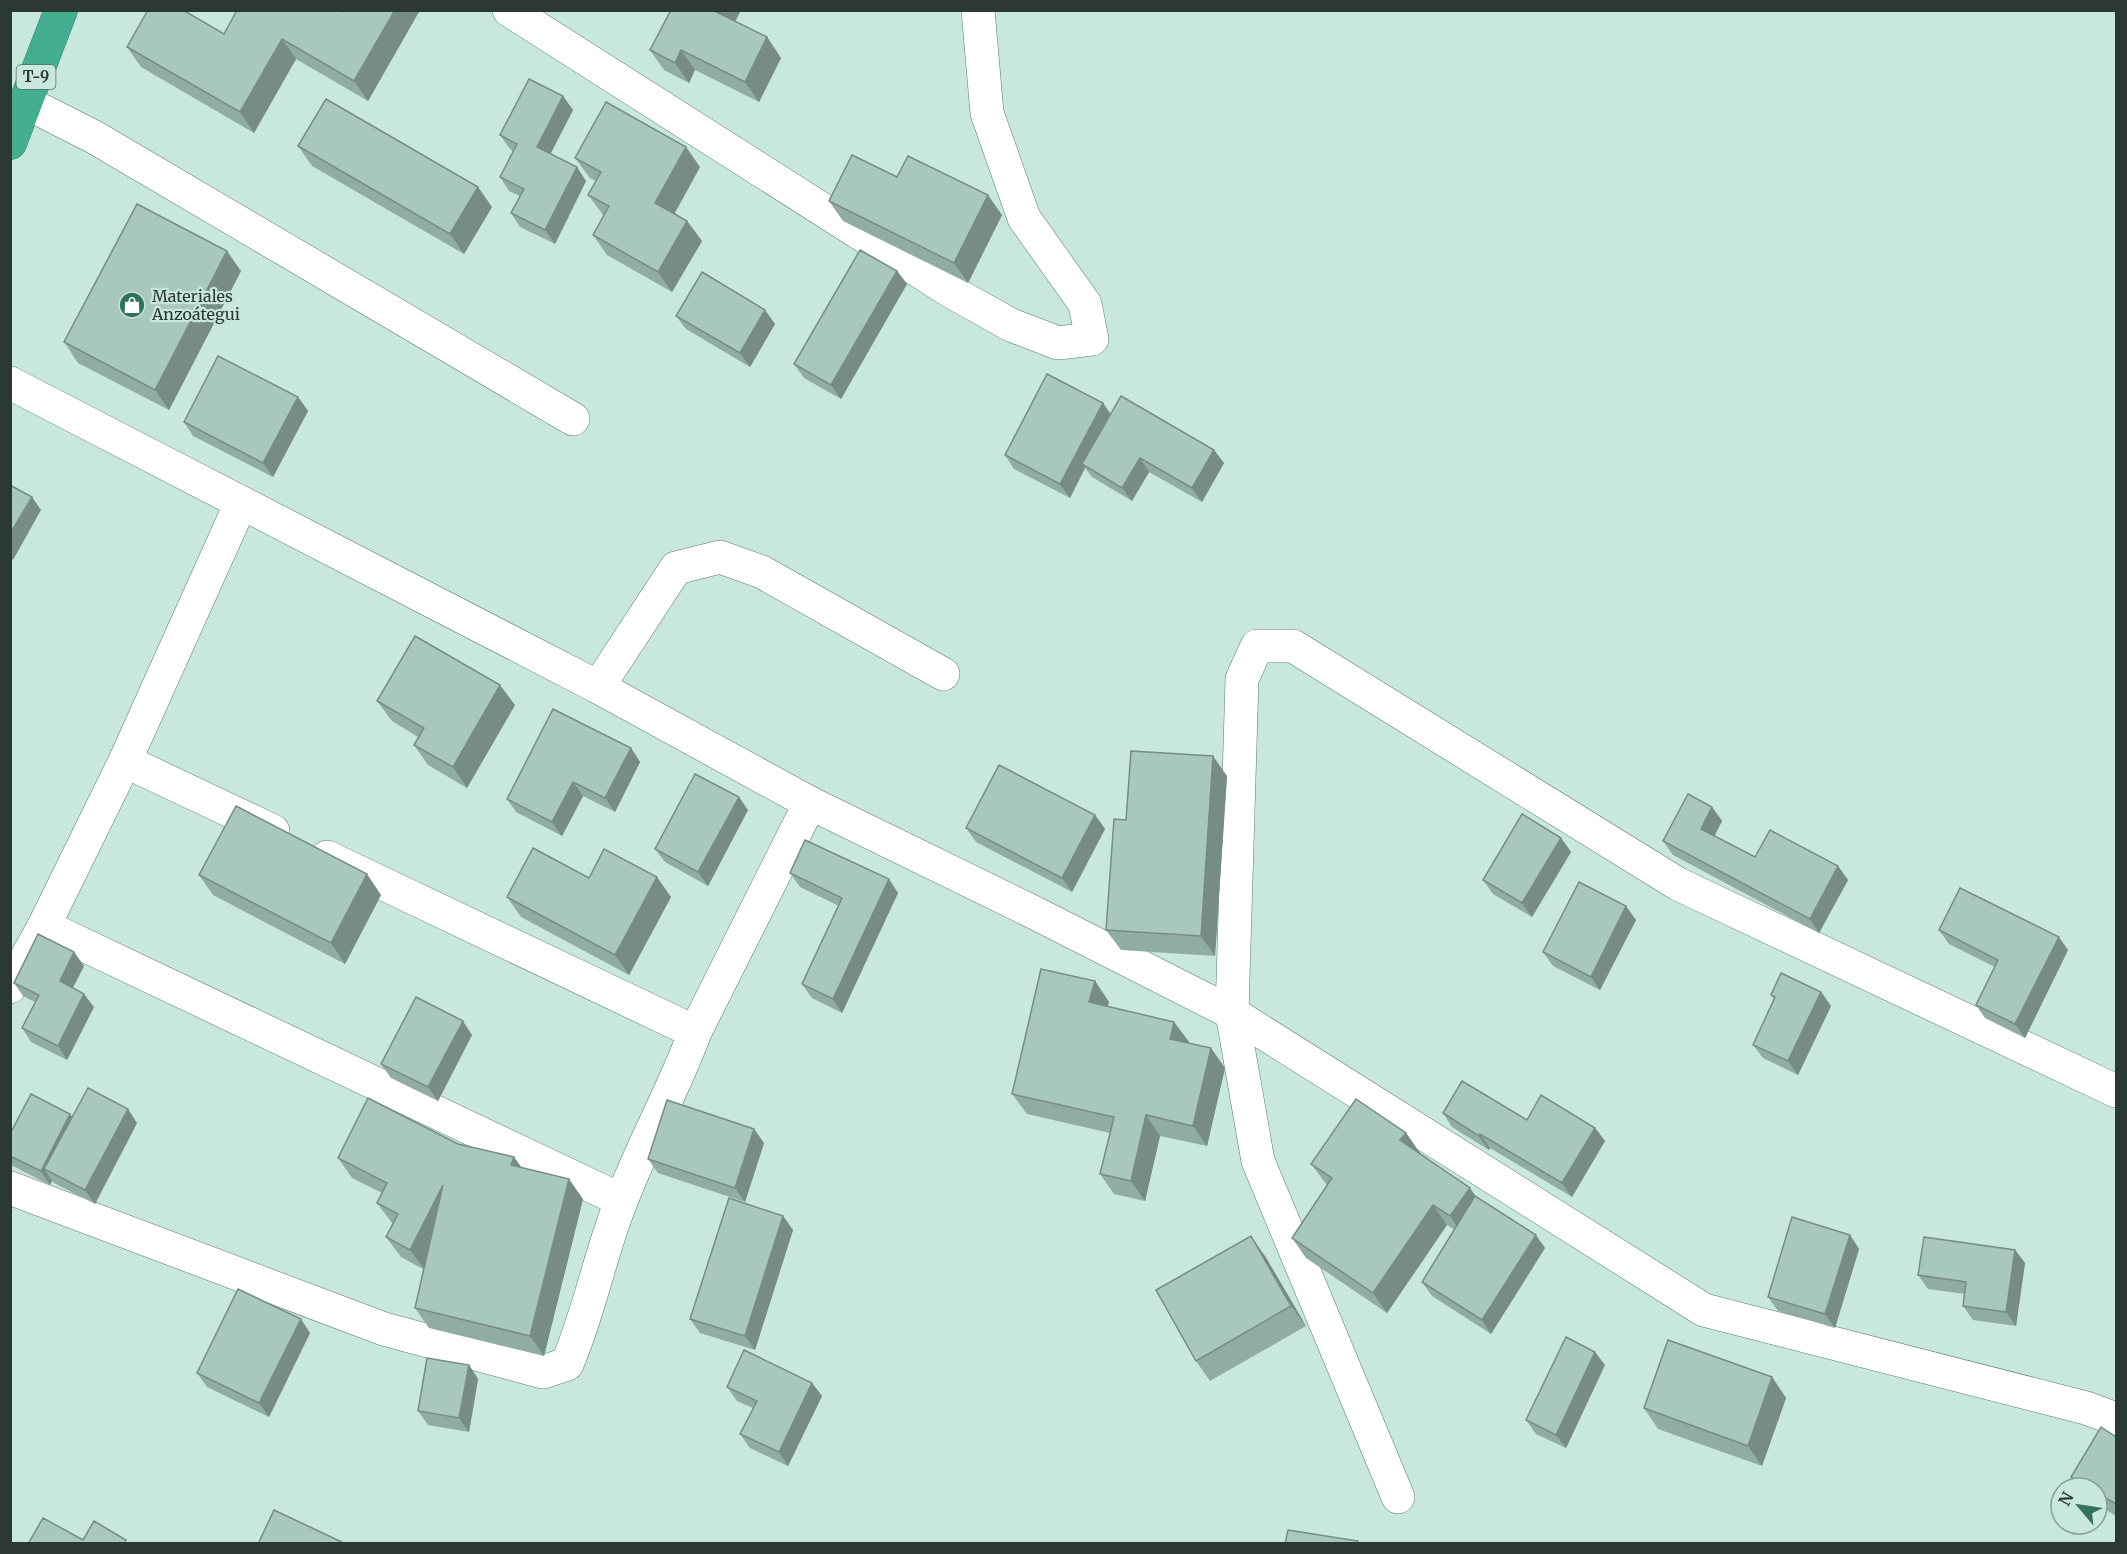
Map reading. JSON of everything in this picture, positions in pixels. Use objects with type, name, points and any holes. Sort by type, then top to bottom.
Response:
[{"type":"highway","name":"T-9","points":[[10,143],[61,10]]},
{"type":"street","points":[[509,10],[952,292],[1011,325],[1058,343],[1092,339],[1085,304],[1024,218],[987,113],[978,10]]},
{"type":"street","points":[[27,103],[94,137],[573,418]]},
{"type":"street","points":[[10,383],[598,687],[810,803],[1232,1012],[1704,1310],[2086,1408],[2116,1419]]},
{"type":"street","points":[[10,987],[44,926],[125,761],[241,503]]},
{"type":"street","points":[[598,687],[676,568],[720,557],[762,572],[944,674]]},
{"type":"street","points":[[1398,1497],[1258,1161],[1232,1012],[1242,680],[1257,646],[1293,646],[1678,884],[2116,1091]]},
{"type":"street","points":[[125,761],[695,1032]]},
{"type":"street","points":[[10,1188],[384,1329],[543,1372],[567,1364],[578,1340],[621,1200],[695,1032],[810,803]]},
{"type":"street","points":[[44,926],[621,1200]]},
{"type":"building","points":[[148,10],[183,10],[224,34],[237,10],[341,10],[344,12],[345,10],[395,10],[354,81],[282,39],[240,112],[127,47]]},
{"type":"building","points":[[671,10],[717,10],[716,12],[767,37],[745,82],[681,50],[675,63],[650,50]]},
{"type":"building","points":[[529,79],[563,96],[537,147],[577,167],[545,230],[511,213],[524,189],[500,177],[517,144],[500,135]]},
{"type":"building","points":[[326,99],[478,187],[450,234],[298,146]]},
{"type":"building","points":[[606,102],[686,147],[655,203],[687,221],[658,272],[593,235],[609,206],[588,195],[601,172],[575,158]]},
{"type":"building","points":[[852,155],[897,177],[908,156],[988,195],[954,263],[829,201]]},
{"type":"building","points":[[137,204],[227,251],[155,390],[64,342]]},
{"type":"building","points":[[860,250],[897,271],[831,385],[794,364]]},
{"type":"building","points":[[702,272],[765,310],[740,353],[676,316]]},
{"type":"building","points":[[218,356],[298,397],[263,463],[184,422]]},
{"type":"building","points":[[1047,374],[1103,403],[1060,484],[1005,455]]},
{"type":"building","points":[[1121,396],[1214,450],[1192,488],[1140,458],[1122,488],[1082,464]]},
{"type":"building","points":[[10,485],[32,497],[10,534]]},
{"type":"building","points":[[415,636],[500,685],[453,767],[414,745],[424,728],[377,701]]},
{"type":"building","points":[[553,709],[631,748],[605,798],[573,782],[552,822],[507,799]]},
{"type":"building","points":[[1131,751],[1213,756],[1201,936],[1106,930],[1114,819],[1126,820]]},
{"type":"building","points":[[999,765],[1095,815],[1062,878],[966,828]]},
{"type":"building","points":[[695,774],[739,797],[698,872],[655,849]]},
{"type":"building","points":[[1688,794],[1712,807],[1701,829],[1755,857],[1770,830],[1838,866],[1810,919],[1663,841]]},
{"type":"building","points":[[236,806],[367,874],[331,943],[199,875]]},
{"type":"building","points":[[1522,814],[1561,838],[1522,903],[1483,880]]},
{"type":"building","points":[[805,840],[889,879],[833,999],[802,984],[842,898],[790,873]]},
{"type":"building","points":[[533,848],[589,878],[604,849],[657,877],[615,955],[507,897]]},
{"type":"building","points":[[1579,882],[1626,906],[1591,977],[1543,952]]},
{"type":"building","points":[[1960,888],[2059,937],[2015,1024],[1976,1005],[1998,960],[1939,930]]},
{"type":"building","points":[[38,934],[74,952],[60,981],[84,994],[58,1046],[22,1028],[39,995],[14,983]]},
{"type":"building","points":[[1041,969],[1095,981],[1089,1002],[1174,1022],[1170,1039],[1211,1048],[1193,1126],[1146,1115],[1131,1181],[1100,1174],[1114,1117],[1012,1094]]},
{"type":"building","points":[[1781,973],[1821,992],[1788,1061],[1753,1045],[1775,997],[1771,995]]},
{"type":"building","points":[[416,997],[463,1021],[428,1087],[381,1064]]},
{"type":"building","points":[[1462,1081],[1527,1120],[1541,1095],[1595,1128],[1562,1183],[1443,1113]]},
{"type":"building","points":[[88,1088],[128,1109],[85,1190],[44,1169]]},
{"type":"building","points":[[31,1094],[70,1114],[41,1171],[10,1156],[10,1134]]},
{"type":"building","points":[[368,1098],[458,1144],[514,1157],[511,1165],[569,1179],[530,1336],[415,1308],[443,1185],[410,1250],[386,1237],[398,1214],[377,1203],[387,1183],[338,1158]]},
{"type":"building","points":[[1356,1099],[1406,1133],[1400,1140],[1470,1188],[1450,1216],[1433,1205],[1373,1293],[1292,1238],[1332,1178],[1311,1164]]},
{"type":"building","points":[[667,1100],[754,1129],[735,1188],[648,1159]]},
{"type":"building","points":[[1475,1196],[1536,1235],[1482,1320],[1422,1282]]},
{"type":"building","points":[[729,1198],[783,1216],[745,1336],[690,1319]]},
{"type":"building","points":[[1792,1217],[1850,1235],[1825,1314],[1768,1297]]},
{"type":"building","points":[[1251,1236],[1291,1306],[1196,1361],[1156,1290]]},
{"type":"building","points":[[1924,1237],[2015,1250],[2006,1312],[1963,1306],[1966,1282],[1918,1275]]},
{"type":"building","points":[[238,1289],[301,1319],[259,1403],[197,1373]]},
{"type":"building","points":[[1566,1337],[1595,1352],[1556,1435],[1526,1420]]},
{"type":"building","points":[[1668,1340],[1772,1377],[1748,1446],[1644,1408]]},
{"type":"building","points":[[744,1350],[812,1383],[779,1452],[740,1434],[757,1401],[727,1387]]},
{"type":"building","points":[[427,1358],[469,1365],[459,1418],[418,1411]]},
{"type":"building","points":[[2101,1427],[2116,1437],[2116,1504],[2109,1500],[2109,1476],[2072,1476]]},
{"type":"building","points":[[274,1510],[346,1544],[258,1544]]},
{"type":"building","points":[[43,1518],[83,1540],[94,1521],[126,1540],[124,1544],[28,1544]]},
{"type":"building","points":[[1288,1530],[1358,1541],[1357,1544],[1285,1544]]},
{"type":"place","name":"Materiales Anzoátegui","points":[[132,305]]}]
